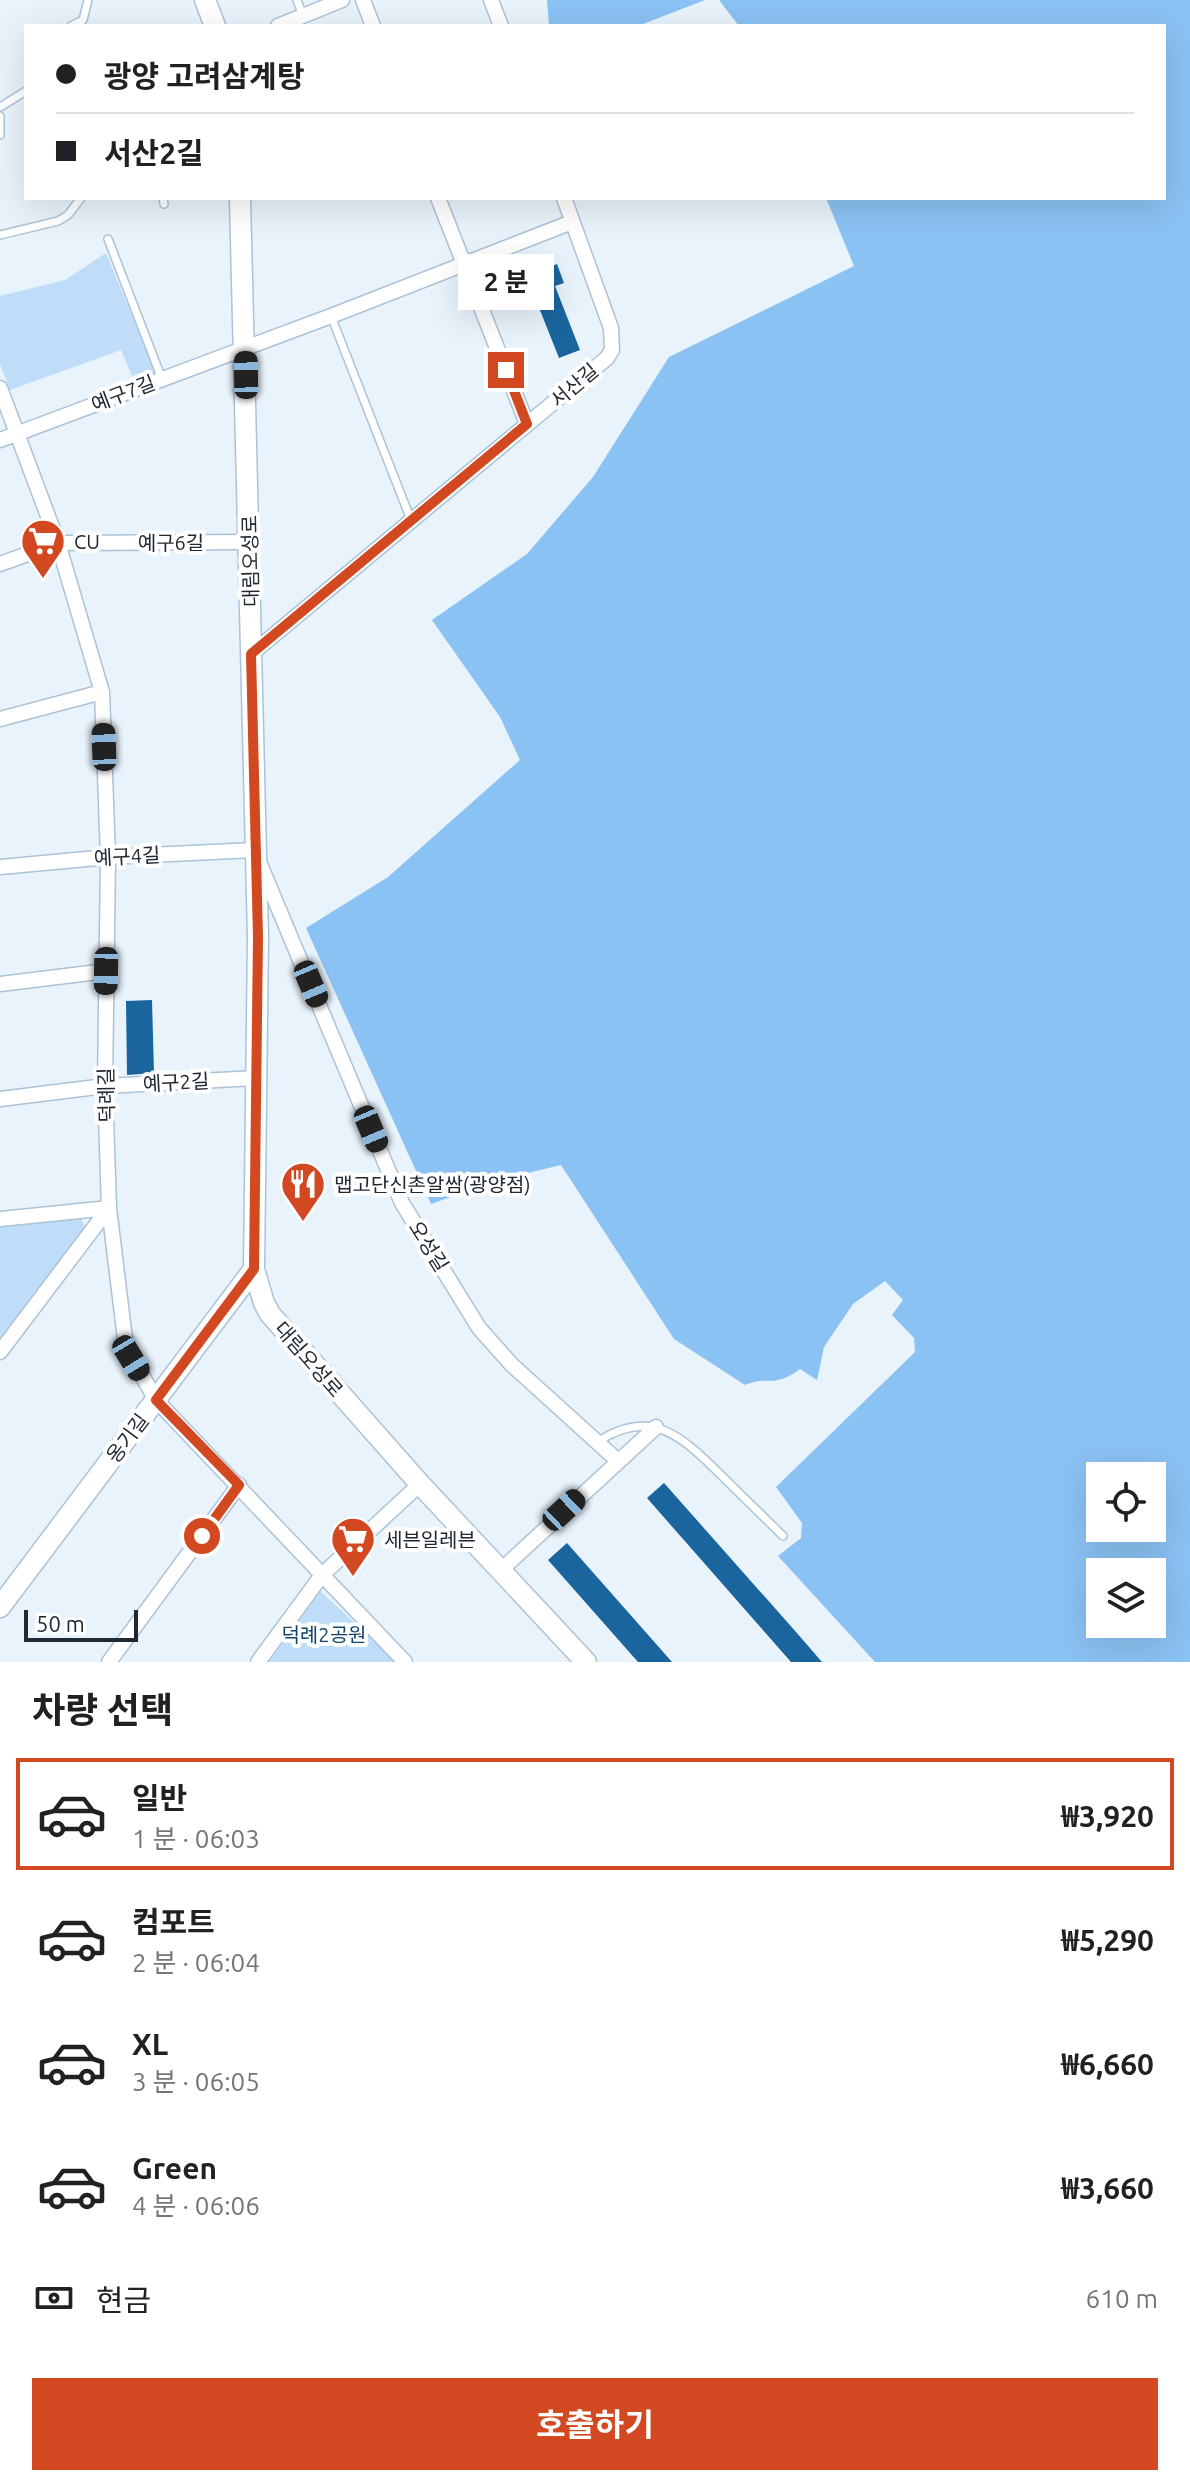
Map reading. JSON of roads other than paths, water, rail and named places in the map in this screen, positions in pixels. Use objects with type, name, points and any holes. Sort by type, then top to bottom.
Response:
[{"type":"street","points":[[205,0],[214,24]]},
{"type":"street","points":[[283,24],[342,0]]},
{"type":"street","points":[[363,0],[372,24]]},
{"type":"street","points":[[491,0],[500,24]]},
{"type":"street","name":"대림오성로","points":[[240,200],[258,937],[254,1269],[270,1314],[420,1484],[586,1662]]},
{"type":"street","points":[[439,200],[527,424]]},
{"type":"street","name":"서산길","points":[[251,654],[607,358],[612,350],[611,328],[565,200]]},
{"type":"street","name":"예구7길","points":[[0,440],[572,222]]},
{"type":"street","name":"덕례길","points":[[0,388],[58,543],[102,692],[108,857],[105,1086],[109,1208],[123,1336],[131,1358],[156,1400],[405,1662]]},
{"type":"street","name":"예구6길","points":[[0,564],[58,543],[249,542]]},
{"type":"street","points":[[0,719],[102,692]]},
{"type":"street","name":"예구4길","points":[[0,867],[108,857],[254,850]]},
{"type":"street","name":"오성길","points":[[254,850],[402,1203],[479,1328],[512,1365],[618,1461]]},
{"type":"street","points":[[0,984],[106,971]]},
{"type":"street","name":"예구2길","points":[[0,1099],[105,1086],[257,1078]]},
{"type":"street","points":[[0,1219],[109,1208]]},
{"type":"street","points":[[0,1352],[109,1208]]},
{"type":"street","name":"옹기길","points":[[0,1607],[254,1269]]},
{"type":"street","points":[[501,1570],[656,1427]]},
{"type":"street","points":[[258,1662],[322,1575],[420,1484]]},
{"type":"street","points":[[109,1662],[239,1485]]},
{"type":"lane","points":[[75,24],[83,20],[88,0]]},
{"type":"lane","points":[[297,0],[303,16]]},
{"type":"lane","points":[[0,107],[24,92]]},
{"type":"lane","points":[[0,116],[0,135]]},
{"type":"lane","points":[[0,235],[58,221],[68,215],[79,200]]},
{"type":"lane","points":[[108,239],[162,379]]},
{"type":"lane","points":[[331,316],[411,520]]},
{"type":"lane","points":[[599,1441],[627,1427],[656,1427],[680,1438],[783,1536]]},
{"type":"place","name":"CU","points":[[43,580]]},
{"type":"place","name":"맵고단신촌알쌈(광양점)","points":[[303,1223]]},
{"type":"place","name":"세븐일레븐","points":[[353,1578]]},
{"type":"park label","name":"덕례2공원","points":[[324,1634]]}]
